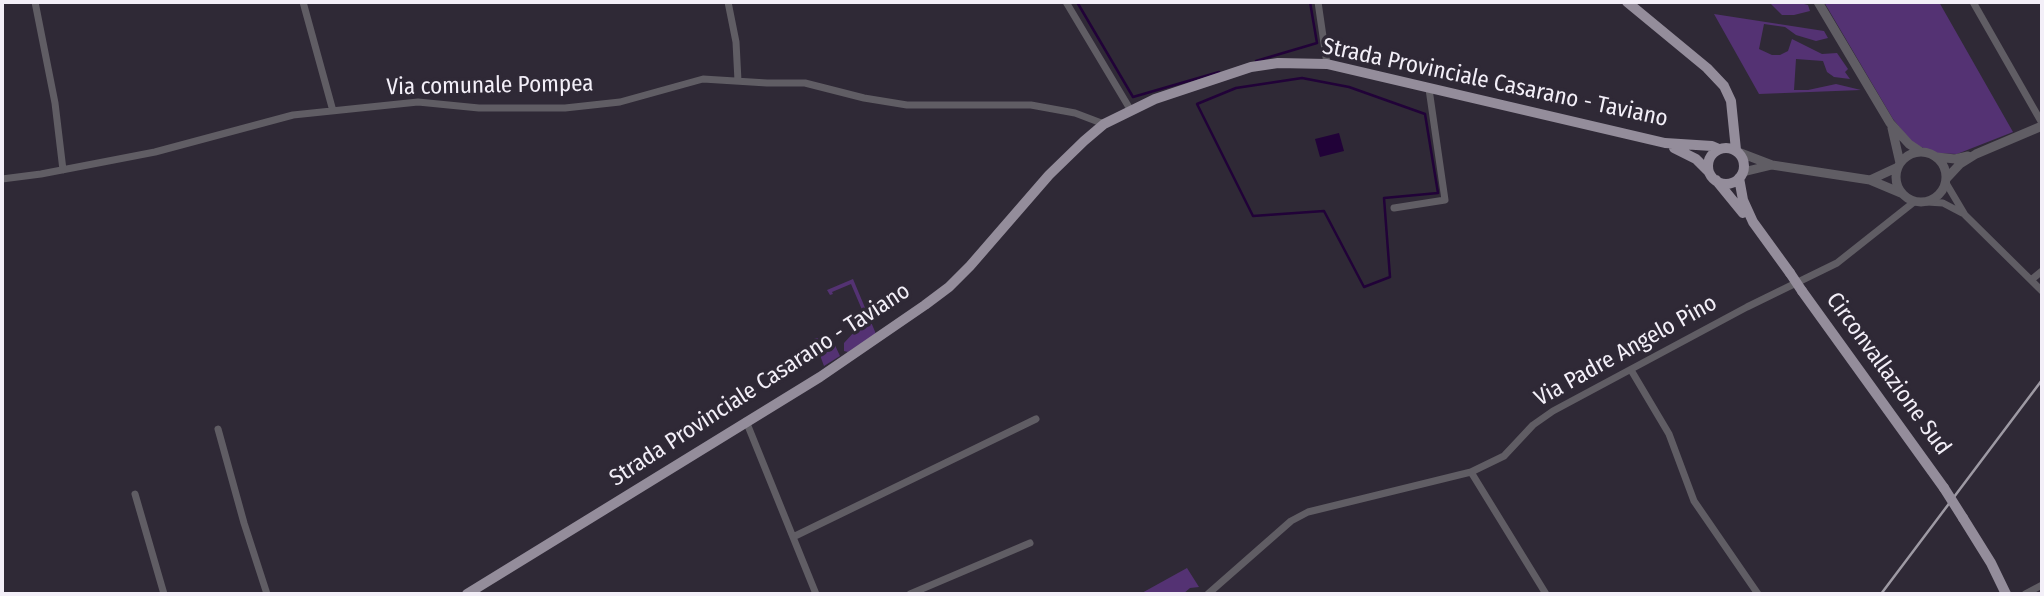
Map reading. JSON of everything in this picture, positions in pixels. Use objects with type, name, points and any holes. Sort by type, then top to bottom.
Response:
[{"type":"main road","name":"Circonvallazione Sud","points":[[1627,2],[1707,68],[1724,86],[1731,101],[1732,129],[1729,150],[1744,165],[1741,175],[1743,200],[1753,222],[1944,488],[2005,592]]},
{"type":"main road","name":"Strada Provinciale Casarano - Taviano","points":[[467,594],[820,377],[890,330],[949,287],[1068,156],[1104,124],[1130,109],[1184,88],[1251,67],[1278,63],[1327,64],[1665,143],[1712,146],[1729,150]]},
{"type":"main road","points":[[1665,143],[1696,159],[1753,222]]},
{"type":"main road","points":[[1729,150],[1710,157],[1709,169],[1713,177],[1725,183],[1741,175]]},
{"type":"street","points":[[35,2],[55,103],[63,170]]},
{"type":"street","points":[[303,2],[333,111]]},
{"type":"street","points":[[728,2],[736,42],[738,81]]},
{"type":"street","points":[[1066,2],[1130,109]]},
{"type":"street","points":[[1318,2],[1327,64]]},
{"type":"street","points":[[1818,2],[1890,123],[1909,145],[1936,157],[1955,159],[1976,154]]},
{"type":"street","points":[[1927,202],[1939,195],[1960,164],[2042,124],[1973,2]]},
{"type":"street","name":"Via comunale Pompea","points":[[2,178],[63,170],[155,152],[293,115],[418,102],[479,108],[565,108],[620,102],[669,86],[703,79],[805,83],[864,98],[907,105],[1031,106],[1075,113],[1104,124]]},
{"type":"street","points":[[1394,208],[1445,200],[1429,89]]},
{"type":"street","points":[[1890,123],[1898,148],[1896,180],[1901,193]]},
{"type":"street","points":[[1729,150],[1772,165],[1870,180],[1901,193],[1914,202],[1943,203],[1965,215],[2042,291]]},
{"type":"street","points":[[1870,180],[1899,165],[1909,155],[1921,152]]},
{"type":"street","points":[[1936,157],[1944,167],[1946,181],[1965,215]]},
{"type":"street","points":[[1741,175],[1772,165]]},
{"type":"street","name":"Via Padre Angelo Pino","points":[[1208,594],[1291,521],[1308,512],[1471,472],[1504,456],[1532,425],[1553,411],[1747,307],[1837,263],[1914,202]]},
{"type":"street","points":[[2031,280],[2042,271]]},
{"type":"street","points":[[1631,370],[1669,434],[1694,501],[1758,594]]},
{"type":"street","points":[[793,537],[1036,419]]},
{"type":"street","points":[[746,421],[816,594]]},
{"type":"street","points":[[218,429],[267,594]]},
{"type":"street","points":[[1471,472],[1546,594]]},
{"type":"street","points":[[135,494],[164,594]]},
{"type":"street","points":[[910,594],[1030,543]]},
{"type":"street","points":[[2025,594],[2042,585]]},
{"type":"shaded area","points":[[1769,2],[1796,2],[1808,5],[1810,11],[1782,15]]},
{"type":"shaded area","points":[[1824,2],[1939,2],[2013,132],[1957,154],[1935,153],[1912,143],[1893,119]]},
{"type":"shaded area","points":[[1714,14],[1824,31],[1828,38],[1816,41],[1796,35],[1785,27],[1764,24],[1759,49],[1772,55],[1780,55],[1788,51],[1792,39],[1822,54],[1837,53],[1848,69],[1845,72],[1850,79],[1834,77],[1827,72],[1823,61],[1796,59],[1794,90],[1836,84],[1861,90],[1759,94]]},
{"type":"shaded area","points":[[1339,133],[1344,151],[1320,157],[1315,139]]},
{"type":"shaded area","points":[[853,279],[876,334],[848,352],[844,351],[844,343],[855,331],[863,312],[851,284],[830,295],[827,290]]},
{"type":"shaded area","points":[[822,337],[833,341],[840,356],[824,366],[814,339]]},
{"type":"shaded area","points":[[1187,568],[1199,587],[1190,588],[1183,594],[1140,594]]},
{"type":"waterway","points":[[1077,2],[1133,97],[1219,72]]},
{"type":"waterway","points":[[1256,61],[1317,43],[1310,2]]},
{"type":"waterway","points":[[1302,78],[1349,87],[1425,114],[1438,193],[1384,198],[1390,277],[1364,287],[1324,211],[1253,216],[1197,104],[1236,88],[1302,78]]},
{"type":"railway","points":[[1881,594],[2042,380]]}]
